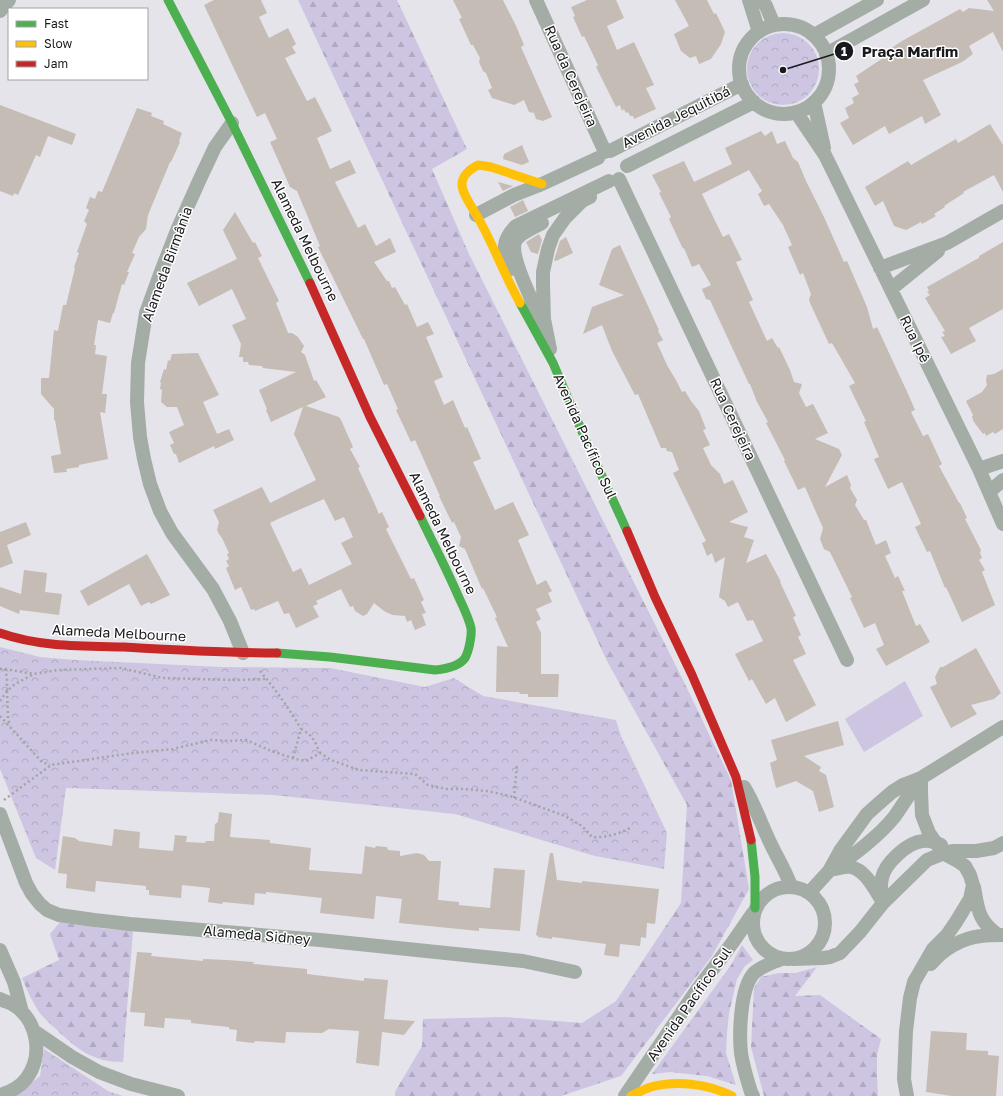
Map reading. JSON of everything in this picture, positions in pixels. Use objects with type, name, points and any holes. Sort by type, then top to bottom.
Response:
[{"type":"street","points":[[0,11],[10,0]]},
{"type":"street","name":"Alameda Melbourne","points":[[0,633],[14,638],[36,642],[245,653],[282,653],[330,657],[435,670],[455,666],[465,658],[470,644],[472,629],[446,569],[370,417],[307,275],[232,123],[168,0]]},
{"type":"street","name":"Rua da Cerejeira","points":[[536,0],[603,157]]},
{"type":"street","points":[[749,0],[759,32]]},
{"type":"street","points":[[762,0],[774,25]]},
{"type":"street","points":[[814,35],[877,0]]},
{"type":"street","points":[[826,54],[923,0]]},
{"type":"street","points":[[774,25],[795,25],[805,29],[814,35],[826,54],[829,67],[828,80],[822,92],[814,102],[796,112],[778,114],[761,107],[747,94],[742,84],[740,61],[744,50],[750,40],[759,32],[774,25]]},
{"type":"street","name":"Avenida Jequitibá","points":[[479,219],[514,195],[603,157],[742,84]]},
{"type":"street","name":"Avenida Jequitibá","points":[[627,166],[754,102]]},
{"type":"street","name":"Rua Ipê","points":[[814,102],[825,155]]},
{"type":"street","name":"Rua Ipê","points":[[796,112],[825,155],[979,469],[1003,524]]},
{"type":"street","name":"Alameda Birmânia","points":[[232,123],[215,147],[198,181],[178,228],[146,313],[138,363],[136,402],[144,459],[150,484],[160,511],[172,533],[213,589],[245,653]]},
{"type":"street","points":[[553,363],[505,256],[506,238],[516,226],[623,176],[626,172],[626,161],[624,156],[615,151],[603,157],[598,172],[601,176],[614,180]]},
{"type":"street","name":"Avenida Jequitibá","points":[[479,219],[577,178],[603,157]]},
{"type":"street","name":"Avenida Pacífico Sul","points":[[542,184],[491,167],[478,165],[467,172],[462,183],[464,193],[479,219],[509,284],[553,363],[586,441],[655,597],[692,675],[736,777],[750,799],[791,886]]},
{"type":"street","points":[[553,363],[517,264],[514,249],[515,242],[519,236],[528,230],[582,201],[614,180]]},
{"type":"street","name":"Rua Cerejeira","points":[[614,180],[847,660]]},
{"type":"street","points":[[553,363],[544,319],[543,284],[545,262],[553,235],[565,218],[582,201]]},
{"type":"street","points":[[880,268],[947,243],[1003,211]]},
{"type":"street","points":[[891,289],[947,243]]},
{"type":"street","points":[[979,469],[1003,461]]},
{"type":"street","points":[[989,492],[1003,480]]},
{"type":"street","points":[[809,893],[829,871],[840,851],[867,814],[892,792],[903,785],[921,778],[1003,727]]},
{"type":"street","points":[[971,747],[986,742],[1003,740]]},
{"type":"street","name":"Avenida Pacífico Sul","points":[[625,1096],[697,990],[733,942],[754,910],[755,877],[752,846],[736,777]]},
{"type":"street","points":[[921,778],[922,815],[930,832],[944,849],[965,866],[973,884],[980,915],[990,930],[1000,935]]},
{"type":"street","points":[[829,871],[850,857],[879,833],[894,817],[921,778]]},
{"type":"street","name":"Alameda Sidney","points":[[0,814],[32,894],[47,910],[60,914],[123,923],[320,940],[523,961],[575,972]]},
{"type":"street","points":[[883,903],[881,878],[886,868],[894,858],[915,843],[923,841],[944,849],[976,852],[994,848],[1003,844]]},
{"type":"street","points":[[753,1096],[741,1055],[740,1042],[743,1002],[746,990],[754,974],[761,968],[787,959],[805,956],[814,949],[821,939],[825,928],[825,916],[820,905],[803,889],[791,886],[779,888],[768,893],[759,902],[754,910],[752,925],[755,937],[761,947],[770,955],[787,959],[830,957],[840,953],[860,932],[883,903],[927,860],[944,849]]},
{"type":"street","points":[[829,871],[850,866],[855,868],[865,875],[883,903]]},
{"type":"street","points":[[907,1096],[904,1079],[906,1031],[910,998],[914,982],[933,949],[947,935],[956,922],[970,898],[973,884]]},
{"type":"street","points":[[914,982],[935,959],[956,944],[983,935],[1000,935]]},
{"type":"street","points":[[0,950],[14,982],[22,1012]]},
{"type":"street","points":[[0,999],[11,1004],[22,1012],[29,1021],[34,1031],[37,1047],[34,1064],[26,1079],[13,1091],[0,1096]]},
{"type":"street","points":[[34,1031],[72,1057],[99,1072],[132,1084],[178,1096]]},
{"type":"street","points":[[631,1096],[643,1090],[658,1086],[679,1084],[702,1086],[725,1092],[732,1096]]},
{"type":"path","points":[[245,653],[267,679],[301,728],[309,733],[316,742],[320,753],[331,760],[359,770],[415,774],[428,785],[446,789],[486,791],[514,798],[565,816],[582,826],[592,837],[620,834],[630,828]]},
{"type":"path","points":[[0,668],[34,674]]},
{"type":"path","points":[[0,701],[14,684],[34,674],[58,670],[121,668],[164,678],[234,680],[267,679]]},
{"type":"path","points":[[5,669],[8,718],[10,726]]},
{"type":"path","points":[[0,701],[4,700],[8,703]]},
{"type":"path","points":[[0,716],[42,762],[51,765],[133,753],[173,749],[210,740],[246,740],[269,750],[306,761],[320,753]]},
{"type":"path","points":[[293,758],[301,728]]},
{"type":"path","points":[[514,798],[517,764]]},
{"type":"path","points":[[0,803],[51,765]]},
{"type":"green space","points":[[298,0],[397,0],[467,149],[432,169],[469,254],[684,682],[731,780],[749,889],[712,956],[621,1076],[561,1096],[395,1096],[395,1092],[422,1046],[423,1019],[505,1017],[582,1023],[616,1001],[681,903],[687,805],[607,661]]},
{"type":"green space","points":[[776,33],[790,33],[809,43],[819,62],[819,76],[809,95],[790,105],[776,105],[757,95],[747,76],[747,62],[757,43]]},
{"type":"green space","points":[[0,647],[40,657],[76,660],[221,667],[330,668],[425,687],[454,678],[483,696],[616,720],[621,736],[667,833],[664,869],[595,856],[455,814],[273,795],[66,788],[55,870],[36,858],[0,769]]},
{"type":"green space","points":[[905,681],[923,716],[864,752],[845,719]]},
{"type":"green space","points":[[60,922],[106,929],[133,930],[123,1062],[102,1060],[78,1048],[49,1023],[39,1012],[26,987],[22,978],[59,960],[50,934]]},
{"type":"green space","points":[[742,945],[753,960],[745,966],[737,979],[729,1013],[726,1053],[736,1085],[707,1076],[670,1072],[652,1074],[731,965]]},
{"type":"green space","points":[[817,967],[795,996],[820,995],[881,1039],[877,1055],[878,1096],[764,1096],[751,1047],[754,988],[761,977],[779,973],[796,973]]},
{"type":"green space","points":[[44,1049],[108,1091],[123,1096],[15,1096],[40,1076]]},
{"type":"building","points":[[214,0],[261,0],[267,13],[259,17],[269,38],[288,28],[296,44],[292,47],[296,53],[285,58],[307,101],[315,97],[332,131],[317,138],[330,169],[350,160],[356,173],[335,182],[358,228],[365,224],[376,246],[390,238],[396,252],[374,262],[387,281],[389,281],[392,288],[395,287],[405,305],[407,304],[417,327],[428,322],[434,334],[426,337],[443,377],[434,381],[444,405],[453,400],[465,428],[467,427],[481,459],[473,462],[495,510],[513,502],[529,535],[518,540],[537,585],[546,580],[552,591],[548,593],[552,602],[536,609],[541,619],[536,622],[541,633],[541,674],[559,674],[558,697],[528,697],[528,694],[520,694],[519,692],[496,692],[497,646],[508,647],[495,618],[497,617],[483,588],[482,589],[465,549],[459,546],[461,537],[454,522],[452,523],[439,496],[415,440],[411,442],[396,410],[398,409],[387,384],[384,385],[364,339],[318,247],[320,246],[297,191],[290,187],[270,142],[277,139],[265,113],[257,117],[204,5]]},
{"type":"building","points":[[453,0],[503,0],[524,45],[521,47],[552,117],[543,121],[536,119],[534,113],[529,112],[524,100],[514,105],[492,98],[488,90],[492,88],[486,73],[483,71],[479,62],[480,58],[473,45],[471,45],[459,19],[462,18]]},
{"type":"building","points":[[587,0],[616,0],[624,18],[607,26],[617,50],[634,42],[654,85],[646,88],[656,109],[634,119],[628,112],[626,113],[624,109],[622,111],[620,105],[616,107],[596,67],[598,65],[584,36],[582,37],[573,17],[575,16],[571,7]]},
{"type":"building","points":[[675,0],[707,0],[714,14],[716,13],[725,32],[721,44],[711,59],[699,64],[696,56],[690,58],[681,51],[674,34],[689,26]]},
{"type":"building","points":[[987,0],[1003,0],[1003,52],[993,32],[969,46],[973,54],[962,62],[923,80],[941,115],[925,124],[922,116],[889,134],[885,126],[853,145],[840,123],[849,118],[845,108],[854,103],[852,98],[859,94],[854,84],[859,82],[856,76],[883,58],[881,55],[902,41],[960,9],[963,12],[969,8],[994,11]]},
{"type":"building","points":[[0,105],[76,134],[72,145],[48,136],[40,157],[36,155],[18,195],[14,193],[13,196],[0,191]]},
{"type":"building","points":[[137,108],[152,113],[151,116],[164,121],[163,124],[182,133],[180,142],[148,215],[146,229],[139,237],[132,253],[135,254],[127,272],[129,272],[124,285],[122,284],[110,323],[98,320],[94,345],[96,345],[95,354],[107,356],[102,394],[107,394],[105,413],[100,412],[108,459],[66,469],[67,472],[54,473],[51,456],[61,454],[54,420],[54,409],[41,394],[41,378],[49,378],[54,330],[58,331],[63,305],[66,305],[74,267],[79,253],[77,252],[87,224],[84,221],[89,210],[86,208],[90,197],[95,199],[98,191],[102,192]]},
{"type":"building","points":[[990,124],[1003,145],[1003,192],[994,175],[963,192],[964,193],[934,214],[936,216],[922,224],[921,222],[906,230],[894,226],[883,201],[875,206],[865,187],[908,161],[911,165],[956,139],[958,143]]},
{"type":"building","points":[[761,131],[765,136],[772,131],[777,144],[785,141],[793,158],[798,162],[844,262],[847,261],[867,307],[873,329],[877,327],[915,410],[911,412],[923,436],[928,434],[942,464],[939,466],[960,503],[967,518],[965,519],[981,550],[980,553],[982,558],[979,560],[985,570],[982,572],[995,605],[962,622],[946,587],[945,588],[930,551],[927,552],[915,527],[921,524],[902,482],[888,489],[874,459],[879,457],[864,422],[866,421],[849,386],[855,383],[832,343],[829,344],[810,303],[809,299],[811,294],[803,273],[800,275],[788,247],[792,245],[783,225],[769,204],[764,206],[758,194],[762,191],[749,170],[702,194],[723,237],[729,234],[742,260],[736,262],[753,300],[749,302],[767,341],[772,338],[778,348],[779,347],[794,382],[802,384],[799,393],[806,407],[813,404],[828,433],[815,439],[839,449],[842,455],[825,487],[847,475],[851,485],[850,488],[857,500],[855,505],[864,520],[866,520],[876,545],[886,540],[891,553],[885,556],[895,578],[898,576],[905,591],[902,591],[916,626],[920,624],[930,642],[886,666],[876,649],[884,645],[875,623],[864,628],[850,598],[852,597],[830,552],[824,549],[820,539],[823,528],[805,487],[798,490],[766,423],[768,422],[757,402],[710,300],[706,299],[702,289],[711,285],[699,264],[692,267],[669,219],[671,217],[652,175],[684,161],[694,182],[732,164],[725,148]]},
{"type":"building","points":[[522,145],[529,162],[522,165],[503,159],[504,154]]},
{"type":"building","points":[[498,182],[513,186],[503,191]]},
{"type":"building","points":[[523,200],[528,211],[515,217],[510,207]]},
{"type":"building","points":[[235,212],[253,243],[255,242],[262,256],[258,258],[279,301],[276,303],[288,333],[292,333],[298,337],[304,346],[301,352],[305,355],[314,381],[316,380],[326,397],[306,406],[339,417],[341,420],[353,447],[350,449],[360,467],[358,468],[379,514],[382,512],[389,527],[386,529],[411,579],[414,578],[424,600],[421,602],[426,613],[422,614],[426,625],[415,630],[411,620],[407,622],[405,616],[388,613],[374,603],[367,614],[363,616],[355,611],[353,606],[350,607],[341,589],[316,601],[318,604],[313,606],[319,617],[296,628],[289,613],[284,614],[278,601],[255,611],[254,609],[251,610],[241,587],[235,590],[226,568],[229,566],[226,561],[229,559],[227,554],[229,553],[217,530],[219,522],[213,510],[262,487],[270,503],[316,480],[294,434],[303,407],[271,422],[259,390],[296,372],[263,368],[262,366],[249,365],[248,362],[243,362],[243,357],[239,357],[241,344],[232,325],[246,319],[232,289],[199,306],[187,283],[237,259],[223,230]],"holes":[[[324,499],[335,521],[344,517],[353,537],[341,543],[352,564],[309,585],[301,568],[293,572],[270,523]]]},
{"type":"building","points":[[539,234],[542,240],[538,254],[531,252],[526,242]]},
{"type":"building","points":[[566,237],[573,253],[556,261],[554,260],[560,241]]},
{"type":"building","points":[[1003,242],[1003,309],[969,328],[976,341],[951,354],[941,337],[945,336],[942,332],[945,331],[925,298],[930,295],[927,292],[929,291],[927,287],[979,258],[979,256]]},
{"type":"building","points":[[620,245],[663,340],[657,343],[667,365],[682,392],[685,391],[699,411],[706,429],[703,430],[710,445],[703,448],[711,465],[720,474],[724,484],[733,480],[748,512],[729,522],[748,527],[744,537],[754,540],[746,563],[766,554],[781,582],[796,616],[793,617],[801,635],[798,637],[806,654],[793,660],[816,705],[786,722],[775,698],[766,704],[752,679],[749,681],[735,654],[763,641],[753,620],[747,621],[738,602],[728,607],[725,601],[719,597],[725,557],[715,563],[712,553],[707,556],[702,543],[706,541],[673,473],[679,470],[672,452],[667,451],[666,448],[661,448],[638,394],[635,395],[612,351],[602,325],[583,334],[592,307],[624,295],[599,285],[612,249]]},
{"type":"building","points":[[198,353],[219,395],[203,402],[217,434],[229,429],[234,440],[215,449],[214,446],[179,463],[176,454],[174,454],[170,445],[174,443],[169,432],[184,425],[177,407],[167,407],[161,402],[162,390],[160,389],[160,382],[164,369],[166,370],[168,360],[170,361],[172,354]]},
{"type":"building","points":[[1003,369],[1003,429],[995,434],[993,432],[986,436],[974,422],[972,417],[973,415],[966,401],[982,392],[987,385],[987,375],[994,374]]},
{"type":"building","points":[[26,522],[31,535],[7,545],[13,563],[0,568],[0,532]]},
{"type":"building","points":[[147,554],[170,595],[151,604],[149,602],[141,606],[129,584],[88,606],[80,591]]},
{"type":"building","points":[[24,570],[47,573],[45,592],[62,594],[59,615],[20,610],[19,614],[0,606],[0,587],[21,594]]},
{"type":"building","points":[[976,648],[1001,693],[994,699],[971,705],[977,714],[951,728],[930,687],[937,684],[935,677],[940,667],[943,667]]},
{"type":"building","points":[[838,721],[844,745],[804,756],[821,767],[819,771],[826,775],[834,807],[819,812],[813,791],[796,781],[776,788],[770,763],[777,760],[771,740]]},
{"type":"building","points":[[219,812],[232,814],[230,837],[270,840],[270,843],[311,848],[309,870],[362,874],[365,846],[375,848],[376,846],[387,847],[388,850],[400,851],[400,856],[417,853],[424,855],[429,861],[441,861],[438,900],[459,902],[459,905],[490,908],[494,868],[525,870],[520,931],[479,928],[479,931],[399,923],[402,899],[376,896],[374,919],[320,913],[322,898],[266,892],[266,894],[255,893],[254,905],[208,902],[210,888],[182,885],[181,898],[149,895],[149,890],[146,890],[146,886],[96,881],[95,892],[66,888],[67,874],[58,873],[63,836],[75,838],[79,841],[112,846],[114,829],[140,832],[139,848],[173,851],[175,835],[187,836],[186,842],[205,843],[206,841],[214,841],[215,824],[218,822]]},
{"type":"building","points":[[550,853],[553,853],[557,880],[582,883],[582,881],[659,889],[655,924],[647,923],[646,938],[641,937],[640,946],[620,944],[619,957],[604,955],[606,944],[552,937],[552,939],[538,937],[536,935]]},
{"type":"building","points":[[137,952],[152,953],[151,956],[203,961],[203,959],[254,962],[253,964],[307,969],[307,974],[364,981],[364,978],[388,980],[384,1019],[415,1021],[404,1035],[382,1032],[379,1066],[356,1063],[359,1031],[329,1029],[322,1033],[286,1032],[285,1043],[255,1041],[254,1043],[236,1041],[237,1030],[229,1029],[229,1027],[191,1023],[191,1020],[165,1018],[164,1028],[144,1026],[145,1013],[130,1012]]},
{"type":"building","points":[[931,1031],[967,1033],[966,1050],[988,1051],[988,1055],[999,1056],[996,1096],[952,1096],[926,1092]]},
{"type":"traffic: fast","points":[[168,0],[232,123],[310,283]]},
{"type":"traffic: fast","points":[[520,303],[553,363],[586,441],[627,531]]},
{"type":"traffic: fast","points":[[277,653],[330,657],[435,670],[452,667],[459,664],[465,658],[470,643],[470,623],[420,516]]},
{"type":"traffic: fast","points":[[751,840],[755,877],[755,908]]},
{"type":"traffic: slow","points":[[520,303],[486,233],[466,197],[462,183],[466,174],[478,165],[491,167],[542,184]]},
{"type":"traffic: slow","points":[[631,1096],[651,1087],[671,1084],[693,1084],[732,1096]]},
{"type":"traffic: jam","points":[[310,283],[370,417],[420,516]]},
{"type":"traffic: jam","points":[[627,531],[736,777],[751,840]]},
{"type":"traffic: jam","points":[[0,633],[30,641],[61,645],[277,653]]},
{"type":"place","name":"Praça Marfim","points":[[783,70]]}]
